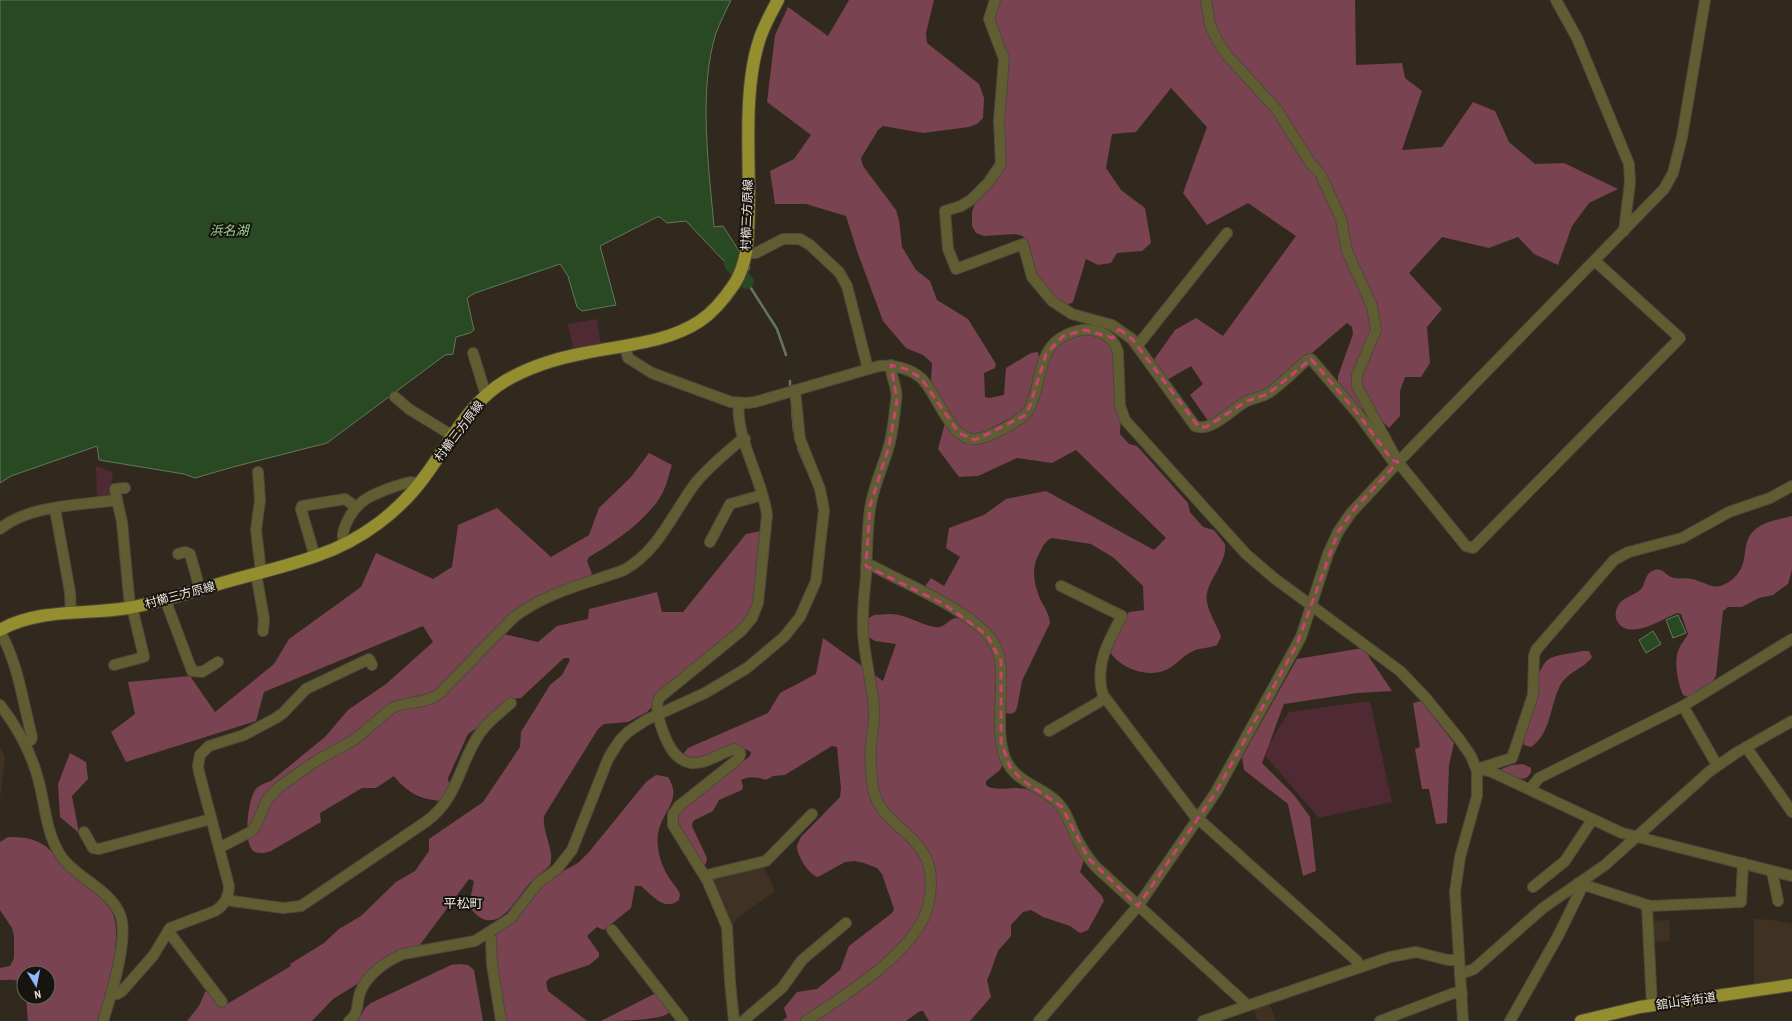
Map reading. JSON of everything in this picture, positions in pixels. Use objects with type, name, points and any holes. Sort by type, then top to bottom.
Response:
[{"type":"main road","name":"村櫛三方原線","points":[[0,631],[26,619],[131,607],[166,599],[315,557],[345,544],[384,519],[419,485],[469,413],[487,394],[510,379],[544,364],[580,354],[625,346],[662,337],[694,325],[717,307],[740,274],[746,253],[751,77],[759,39],[778,0]]},
{"type":"main road","name":"舘山寺街道","points":[[1581,1021],[1604,1014],[1792,985]]},
{"type":"street","points":[[995,0],[990,19],[1004,59],[999,121],[1002,164],[988,183],[971,200],[961,206],[945,211],[949,254],[956,269],[1023,244],[1032,277],[1055,303],[1072,314],[1104,322],[1119,329],[1138,345],[1196,426],[1202,428],[1222,419],[1247,401],[1268,394],[1307,360],[1311,359],[1356,410],[1392,460],[1398,462]]},
{"type":"street","points":[[1206,0],[1210,24],[1218,42],[1226,54],[1277,110],[1307,157],[1320,173],[1341,219],[1347,251],[1372,306],[1375,318],[1376,330],[1357,374],[1357,386],[1398,462],[1466,546],[1473,548],[1680,338],[1595,261]]},
{"type":"street","points":[[1556,0],[1577,38],[1630,164],[1630,182],[1624,231]]},
{"type":"street","points":[[1039,1021],[1138,906],[1220,785],[1297,644],[1312,605],[1328,554],[1338,532],[1356,507],[1664,189],[1673,173],[1682,137],[1705,0]]},
{"type":"street","points":[[1138,345],[1227,233]]},
{"type":"street","points":[[746,253],[756,253],[783,239],[800,239],[810,245],[839,272],[847,286],[868,369]]},
{"type":"street","points":[[1112,340],[1119,329]]},
{"type":"street","points":[[625,346],[628,358],[652,373],[739,403],[755,402],[868,369],[891,366],[906,369],[921,378],[927,385],[945,416],[959,433],[966,438],[975,440],[984,437],[1024,416],[1030,406],[1046,354],[1063,336],[1085,330],[1101,333],[1112,340],[1118,352],[1120,406],[1125,420],[1246,554],[1408,679],[1460,740],[1471,756],[1477,769],[1478,778],[1476,801],[1460,857],[1456,880],[1455,904],[1463,1021]]},
{"type":"street","points":[[473,353],[484,389],[487,394]]},
{"type":"street","points":[[806,1021],[853,990],[910,941],[923,920],[930,896],[930,871],[922,850],[915,840],[884,813],[874,794],[871,755],[874,711],[863,632],[866,566],[870,506],[889,446],[897,401],[896,390],[891,376],[891,366]]},
{"type":"street","points":[[349,1021],[357,1012],[360,993],[366,981],[375,971],[394,958],[408,953],[468,943],[488,935],[499,925],[511,918],[538,883],[557,869],[568,857],[576,843],[603,769],[613,749],[628,732],[658,715],[720,685],[760,658],[792,627],[804,611],[812,593],[818,568],[824,510],[820,489],[800,439],[795,390]]},
{"type":"street","points":[[395,397],[409,409],[454,436]]},
{"type":"street","points":[[734,1021],[727,927],[719,904],[706,877],[675,830],[672,820],[673,814],[679,806],[738,759],[740,752],[734,749],[694,763],[682,759],[672,750],[658,715],[657,704],[660,698],[741,631],[752,618],[758,603],[767,521],[766,508],[744,439],[738,411],[739,403]]},
{"type":"street","points":[[219,848],[252,831],[267,800],[273,793],[304,769],[354,740],[392,708],[398,705],[430,699],[439,694],[523,610],[545,598],[624,570],[635,564],[652,547],[695,484],[741,440],[744,439]]},
{"type":"street","points":[[258,472],[260,500],[256,530],[264,620],[263,631]]},
{"type":"street","points":[[345,544],[342,534],[356,507],[366,498],[410,482],[419,485]]},
{"type":"street","points":[[1477,769],[1512,758],[1532,699],[1534,656],[1536,650],[1614,560],[1629,552],[1682,538],[1729,512],[1770,498],[1792,486]]},
{"type":"street","points":[[114,665],[144,657],[131,607],[122,522],[115,490],[125,488]]},
{"type":"street","points":[[710,542],[730,504],[762,495]]},
{"type":"street","points":[[315,557],[301,509],[302,506],[345,499],[356,507]]},
{"type":"street","points":[[0,529],[13,519],[24,514],[117,500]]},
{"type":"street","points":[[55,509],[70,592],[71,614]]},
{"type":"street","points":[[178,554],[185,552],[190,554],[200,589]]},
{"type":"street","points":[[866,566],[873,566],[944,604],[968,619],[987,635],[993,643],[1001,662],[1001,742],[1010,767],[1022,780],[1048,795],[1062,807],[1088,858],[1138,906],[1244,1002],[1246,1006]]},
{"type":"street","points":[[1061,586],[1122,616],[1103,653],[1100,687],[1104,697],[1198,819],[1358,961],[1359,967]]},
{"type":"street","points":[[166,599],[192,671],[202,672],[218,662]]},
{"type":"street","points":[[0,631],[7,646],[16,675],[32,737],[31,740],[25,743]]},
{"type":"street","points":[[1530,789],[1539,778],[1683,706],[1792,639]]},
{"type":"street","points":[[111,993],[116,994],[122,991],[152,956],[168,931],[176,925],[215,911],[220,908],[227,898],[229,886],[198,766],[200,754],[214,744],[244,735],[276,718],[284,713],[301,692],[311,686],[369,659],[372,665]]},
{"type":"street","points":[[1049,731],[1099,702],[1104,697]]},
{"type":"street","points":[[227,898],[232,901],[283,908],[301,906],[427,821],[436,814],[450,798],[480,732],[511,703]]},
{"type":"street","points":[[0,705],[25,743],[36,773],[50,834],[58,851],[73,869],[108,897],[116,907],[121,918],[122,943],[103,1021]]},
{"type":"street","points":[[1683,706],[1717,765]]},
{"type":"street","points":[[1460,974],[1474,968],[1543,908],[1581,884],[1605,865],[1717,765],[1792,721]]},
{"type":"street","points":[[1746,747],[1792,812]]},
{"type":"street","points":[[1477,769],[1492,772],[1592,820],[1636,838],[1792,876]]},
{"type":"street","points":[[706,877],[711,874],[766,861],[812,814]]},
{"type":"street","points":[[84,832],[93,848],[99,849],[211,819]]},
{"type":"street","points":[[1533,887],[1565,861],[1592,820]]},
{"type":"street","points":[[1581,884],[1647,906],[1741,902],[1743,863]]},
{"type":"street","points":[[1772,871],[1778,902]]},
{"type":"street","points":[[1510,1021],[1558,936],[1581,884]]},
{"type":"street","points":[[1647,906],[1652,1006]]},
{"type":"street","points":[[743,1021],[782,988],[802,960],[846,923]]},
{"type":"street","points":[[612,930],[683,1021]]},
{"type":"street","points":[[168,931],[222,1002]]},
{"type":"street","points":[[488,935],[491,939],[492,968],[501,1021]]},
{"type":"street","points":[[1203,1021],[1390,957],[1410,953],[1421,953],[1448,960],[1459,960]]},
{"type":"street","points":[[1380,1021],[1454,993],[1462,993]]},
{"type":"highlighted area","points":[[1119,329],[1132,339],[1199,427],[1206,427],[1247,401],[1268,394],[1311,359],[1359,415],[1392,460],[1398,462],[1356,507],[1338,532],[1297,644],[1216,792],[1138,906],[1088,858],[1062,807],[1022,780],[1010,767],[1001,742],[1001,661],[987,635],[944,604],[866,566],[870,506],[889,446],[897,401],[891,365],[906,369],[921,378],[959,433],[975,440],[1024,416],[1030,406],[1046,354],[1063,336],[1085,330],[1113,338]]},
{"type":"shaded area","points":[[849,0],[934,0],[926,33],[927,43],[979,84],[984,98],[983,118],[977,124],[969,127],[923,133],[883,126],[878,130],[861,158],[863,166],[896,210],[899,220],[902,247],[916,270],[930,281],[937,300],[968,319],[996,364],[995,368],[984,373],[985,397],[989,398],[1004,395],[1006,368],[1031,353],[1038,352],[1039,358],[1026,404],[1020,413],[982,433],[971,435],[962,430],[949,413],[931,382],[932,363],[923,355],[906,348],[883,321],[857,251],[846,216],[806,204],[775,204],[770,171],[794,159],[811,135],[767,102],[775,35],[788,7],[828,36]]},
{"type":"shaded area","points":[[999,0],[1355,0],[1356,65],[1402,63],[1405,78],[1422,91],[1402,150],[1442,147],[1473,102],[1495,111],[1509,142],[1535,164],[1564,163],[1618,189],[1589,203],[1572,226],[1558,265],[1534,254],[1518,237],[1489,248],[1442,237],[1409,273],[1442,309],[1427,327],[1430,363],[1421,377],[1405,377],[1400,391],[1400,416],[1389,428],[1373,412],[1358,408],[1338,384],[1338,376],[1353,334],[1352,327],[1347,323],[1270,389],[1209,422],[1190,395],[1203,384],[1191,366],[1167,380],[1153,361],[1175,330],[1196,318],[1223,336],[1296,236],[1248,203],[1207,225],[1183,193],[1207,127],[1171,88],[1136,132],[1112,134],[1106,168],[1121,190],[1145,208],[1151,243],[1142,251],[1117,253],[1111,263],[1098,265],[1086,259],[1073,302],[1065,306],[1060,304],[1038,280],[1023,236],[1015,234],[984,236],[976,233],[972,226],[972,212],[975,203],[991,185],[1002,139],[1007,63],[993,22]]},
{"type":"shaded area","points":[[597,319],[601,344],[573,349],[568,324]]},
{"type":"shaded area","points":[[1078,335],[1093,336],[1104,340],[1110,348],[1114,358],[1115,407],[1120,423],[1120,434],[1129,444],[1137,446],[1188,503],[1190,512],[1203,527],[1214,530],[1225,544],[1224,557],[1207,593],[1207,604],[1221,637],[1217,645],[1193,651],[1168,669],[1161,672],[1152,673],[1136,671],[1121,663],[1110,652],[1111,643],[1129,612],[1144,610],[1143,586],[1114,558],[1091,544],[1052,538],[1046,542],[1042,548],[1037,558],[1034,571],[1035,584],[1049,617],[1050,623],[1022,681],[1017,708],[1015,712],[1011,714],[1006,713],[996,641],[923,589],[931,578],[944,586],[960,557],[946,548],[949,528],[984,515],[1006,499],[1046,491],[1154,550],[1166,538],[1076,450],[1052,463],[1017,458],[978,476],[959,477],[938,449],[945,423],[958,439],[964,443],[971,444],[988,441],[1027,420],[1032,414],[1044,372],[1051,356],[1057,347],[1065,341]]},
{"type":"shaded area","points":[[649,453],[672,465],[663,492],[657,502],[630,529],[589,557],[587,561],[592,574],[590,577],[495,632],[538,642],[557,626],[588,619],[589,609],[657,592],[662,612],[683,612],[746,534],[761,531],[754,602],[744,622],[656,695],[651,708],[647,712],[628,722],[604,724],[598,729],[544,816],[545,829],[551,853],[550,865],[529,884],[511,908],[496,919],[488,920],[480,917],[471,909],[470,900],[474,881],[469,879],[419,946],[333,999],[312,1021],[187,1021],[199,1006],[205,992],[207,991],[222,1005],[227,1004],[291,966],[290,964],[324,943],[339,929],[361,916],[396,882],[415,871],[429,851],[429,839],[483,802],[520,747],[521,732],[550,685],[562,675],[570,660],[569,658],[564,658],[521,698],[513,699],[468,734],[448,778],[450,789],[444,801],[429,799],[410,792],[394,776],[376,788],[362,788],[320,813],[321,822],[271,851],[263,853],[255,852],[251,848],[247,832],[248,812],[252,795],[255,790],[260,785],[271,781],[325,737],[348,710],[386,684],[433,642],[423,626],[264,692],[256,721],[126,762],[111,732],[135,714],[128,682],[190,676],[215,712],[274,664],[289,639],[361,587],[376,553],[433,579],[452,567],[458,525],[497,508],[551,557],[589,535],[599,508],[631,477]]},
{"type":"shaded area","points":[[96,466],[113,472],[111,488],[113,495],[97,498]]},
{"type":"shaded area","points":[[1792,516],[1792,570],[1788,584],[1773,595],[1759,598],[1742,607],[1728,607],[1723,611],[1716,676],[1712,682],[1688,697],[1683,695],[1678,680],[1676,662],[1679,649],[1688,634],[1681,614],[1677,613],[1649,626],[1634,630],[1627,629],[1619,624],[1616,619],[1616,611],[1618,606],[1625,599],[1639,591],[1647,576],[1655,570],[1662,571],[1674,578],[1692,579],[1712,586],[1727,583],[1734,578],[1743,565],[1746,545],[1751,533],[1757,528],[1774,520]]},
{"type":"shaded area","points":[[891,614],[903,616],[935,627],[939,627],[955,618],[961,619],[977,631],[990,645],[997,662],[1003,764],[1000,770],[986,781],[986,785],[996,789],[1016,788],[1029,790],[1041,795],[1051,803],[1060,812],[1074,836],[1084,860],[1080,872],[1102,896],[1104,901],[1088,930],[1080,933],[1070,926],[1043,917],[1031,910],[1023,912],[1011,925],[1011,936],[998,951],[987,980],[991,997],[970,1021],[929,1021],[923,1011],[920,1011],[906,1021],[782,1021],[787,1017],[784,1008],[797,992],[817,989],[840,970],[849,946],[892,913],[894,909],[882,874],[877,868],[855,861],[845,862],[818,877],[807,869],[799,855],[797,846],[801,837],[840,797],[841,789],[837,747],[832,746],[785,775],[773,776],[766,780],[754,777],[741,780],[743,786],[742,790],[719,800],[713,811],[693,821],[692,826],[707,858],[706,864],[704,865],[678,829],[676,815],[750,756],[751,752],[739,746],[694,759],[689,758],[684,753],[688,748],[768,713],[780,693],[816,674],[823,638],[883,681],[896,644],[875,641],[867,636],[867,619],[874,615]]},
{"type":"shaded area","points":[[1363,648],[1392,691],[1357,693],[1284,704],[1262,763],[1294,795],[1310,817],[1316,871],[1303,876],[1288,804],[1244,770],[1242,757],[1297,659]]},
{"type":"shaded area","points":[[1589,651],[1592,657],[1584,665],[1570,674],[1562,683],[1556,695],[1546,728],[1537,742],[1531,747],[1524,745],[1523,741],[1535,684],[1544,664],[1553,657]]},
{"type":"shaded area","points":[[1370,701],[1392,802],[1319,818],[1263,753],[1289,712]]},
{"type":"shaded area","points":[[1421,701],[1454,743],[1449,765],[1447,823],[1436,824],[1429,789],[1422,789],[1415,749],[1420,747],[1413,703]]},
{"type":"shaded area","points":[[0,746],[5,758],[0,799]]},
{"type":"shaded area","points":[[70,753],[86,762],[88,779],[72,796],[79,833],[60,817],[58,784]]},
{"type":"shaded area","points":[[1523,764],[1531,768],[1531,772],[1528,776],[1522,779],[1502,772],[1501,769],[1512,765]]},
{"type":"shaded area","points":[[656,775],[668,777],[672,785],[673,798],[659,829],[658,847],[668,876],[680,894],[679,900],[674,903],[663,903],[654,898],[641,886],[635,886],[631,908],[604,930],[597,927],[587,936],[599,953],[599,957],[589,965],[550,978],[546,982],[548,991],[587,1021],[504,1021],[495,964],[496,935],[545,881],[578,863],[589,852],[646,782]]},
{"type":"shaded area","points":[[8,837],[21,837],[39,842],[52,852],[73,875],[101,898],[109,907],[114,917],[116,931],[115,946],[109,979],[97,1021],[28,1021],[27,1005],[56,1005],[56,965],[16,965],[16,980],[0,980],[0,968],[10,966],[14,958],[14,936],[12,928],[0,910],[0,842]]},
{"type":"shaded area","points":[[763,865],[775,891],[736,919],[732,928],[711,877]]},
{"type":"shaded area","points":[[1754,919],[1773,920],[1792,924],[1792,979],[1754,984]]},
{"type":"shaded area","points":[[1669,920],[1670,941],[1650,942],[1649,921]]},
{"type":"shaded area","points":[[451,965],[468,965],[474,970],[483,1021],[358,1021],[365,1008],[371,1003]]},
{"type":"shaded area","points":[[656,993],[671,1011],[667,1014],[650,1019],[601,1021]]},
{"type":"shaded area","points":[[1269,1003],[1276,1021],[1258,1021],[1253,1008]]},
{"type":"water","name":"浜名湖","points":[[0,0],[731,0],[716,33],[711,55],[707,79],[706,130],[714,227],[723,226],[750,268],[742,280],[686,221],[667,223],[660,217],[657,217],[600,246],[616,305],[582,311],[577,307],[568,276],[560,264],[475,293],[467,298],[474,330],[470,333],[456,337],[453,354],[445,355],[327,443],[195,478],[184,474],[99,460],[97,446],[11,476],[0,483]]},
{"type":"water","points":[[1678,615],[1686,633],[1673,638],[1666,620]]},
{"type":"water","points":[[1653,631],[1661,644],[1646,653],[1639,640]]},
{"type":"waterway","points":[[731,264],[747,282]]},
{"type":"waterway","points":[[747,282],[777,329],[786,355]]},
{"type":"waterway","points":[[792,409],[794,431]]},
{"type":"waterway","points":[[798,448],[806,467]]},
{"type":"waterway","points":[[1615,554],[1626,548]]},
{"type":"waterway","points":[[606,753],[612,744]]},
{"type":"district","name":"平松町","points":[[463,903]]}]
